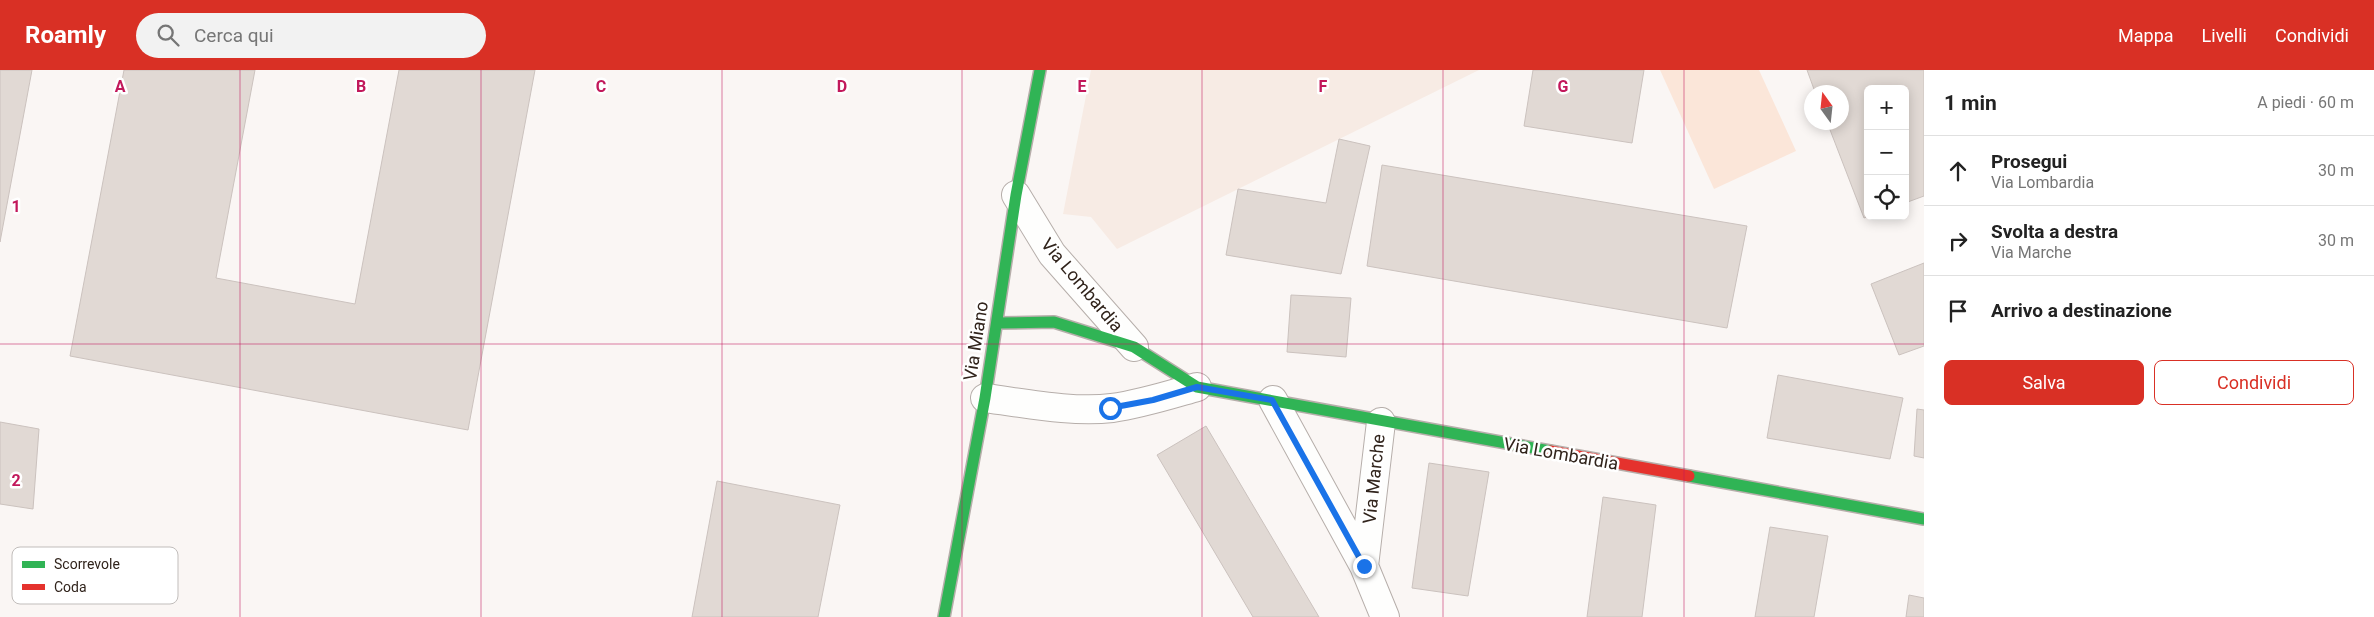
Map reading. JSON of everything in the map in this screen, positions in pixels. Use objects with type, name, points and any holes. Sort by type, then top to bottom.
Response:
[{"type":"street","name":"Via Miano","points":[[944,617],[985,398],[1016,195],[1040,70]]},
{"type":"street","name":"Via Lombardia","points":[[1016,195],[1052,254],[1134,347]]},
{"type":"street","name":"Via Lombardia","points":[[997,323],[1054,322],[1134,347],[1197,387],[1381,422],[1924,519]]},
{"type":"street","name":"Via Lombardia","points":[[985,398],[1050,407],[1110,408],[1153,400],[1197,387]]},
{"type":"street","name":"Via Marche","points":[[1272,400],[1364,566],[1385,617]]},
{"type":"street","name":"Via Marche","points":[[1364,566],[1381,422]]},
{"type":"shaded area","points":[[1091,70],[1479,70],[1117,249],[1091,217],[1063,214]]},
{"type":"shaded area","points":[[1660,70],[1759,70],[1796,151],[1714,189]]},
{"type":"building","points":[[0,70],[32,70],[0,242]]},
{"type":"building","points":[[124,70],[255,70],[216,278],[355,304],[399,70],[535,70],[468,430],[70,356]]},
{"type":"building","points":[[1533,70],[1644,70],[1632,143],[1524,126]]},
{"type":"building","points":[[1807,70],[1924,70],[1924,196],[1909,202],[1909,85],[1864,85],[1864,218],[1830,130],[1849,130],[1849,85],[1812,85]]},
{"type":"building","points":[[1339,139],[1370,146],[1341,274],[1226,255],[1238,189],[1326,203]]},
{"type":"building","points":[[1382,165],[1747,226],[1727,328],[1367,266]]},
{"type":"building","points":[[1924,263],[1924,346],[1899,355],[1871,284]]},
{"type":"building","points":[[1291,295],[1351,298],[1346,357],[1287,352]]},
{"type":"building","points":[[1778,375],[1903,398],[1890,459],[1767,438]]},
{"type":"building","points":[[1917,409],[1924,410],[1924,458],[1914,456]]},
{"type":"building","points":[[0,422],[39,429],[33,509],[0,504]]},
{"type":"building","points":[[1206,426],[1319,617],[1253,617],[1157,455]]},
{"type":"building","points":[[1429,463],[1489,472],[1468,596],[1412,588]]},
{"type":"building","points":[[717,481],[840,505],[818,617],[692,617]]},
{"type":"building","points":[[1603,497],[1656,505],[1642,617],[1587,617]]},
{"type":"building","points":[[1770,527],[1828,536],[1814,617],[1755,617]]},
{"type":"building","points":[[1909,595],[1924,598],[1924,617],[1906,617]]},
{"type":"traffic: fast","points":[[944,617],[985,398],[1016,195],[1040,70]]},
{"type":"traffic: fast","points":[[997,323],[1054,322],[1134,347],[1197,387],[1550,451]]},
{"type":"traffic: fast","points":[[1689,476],[1924,519]]},
{"type":"traffic: jam","points":[[1550,451],[1689,476]]},
{"type":"route","points":[[1110,408],[1153,400],[1197,387],[1272,400],[1364,566]]}]
